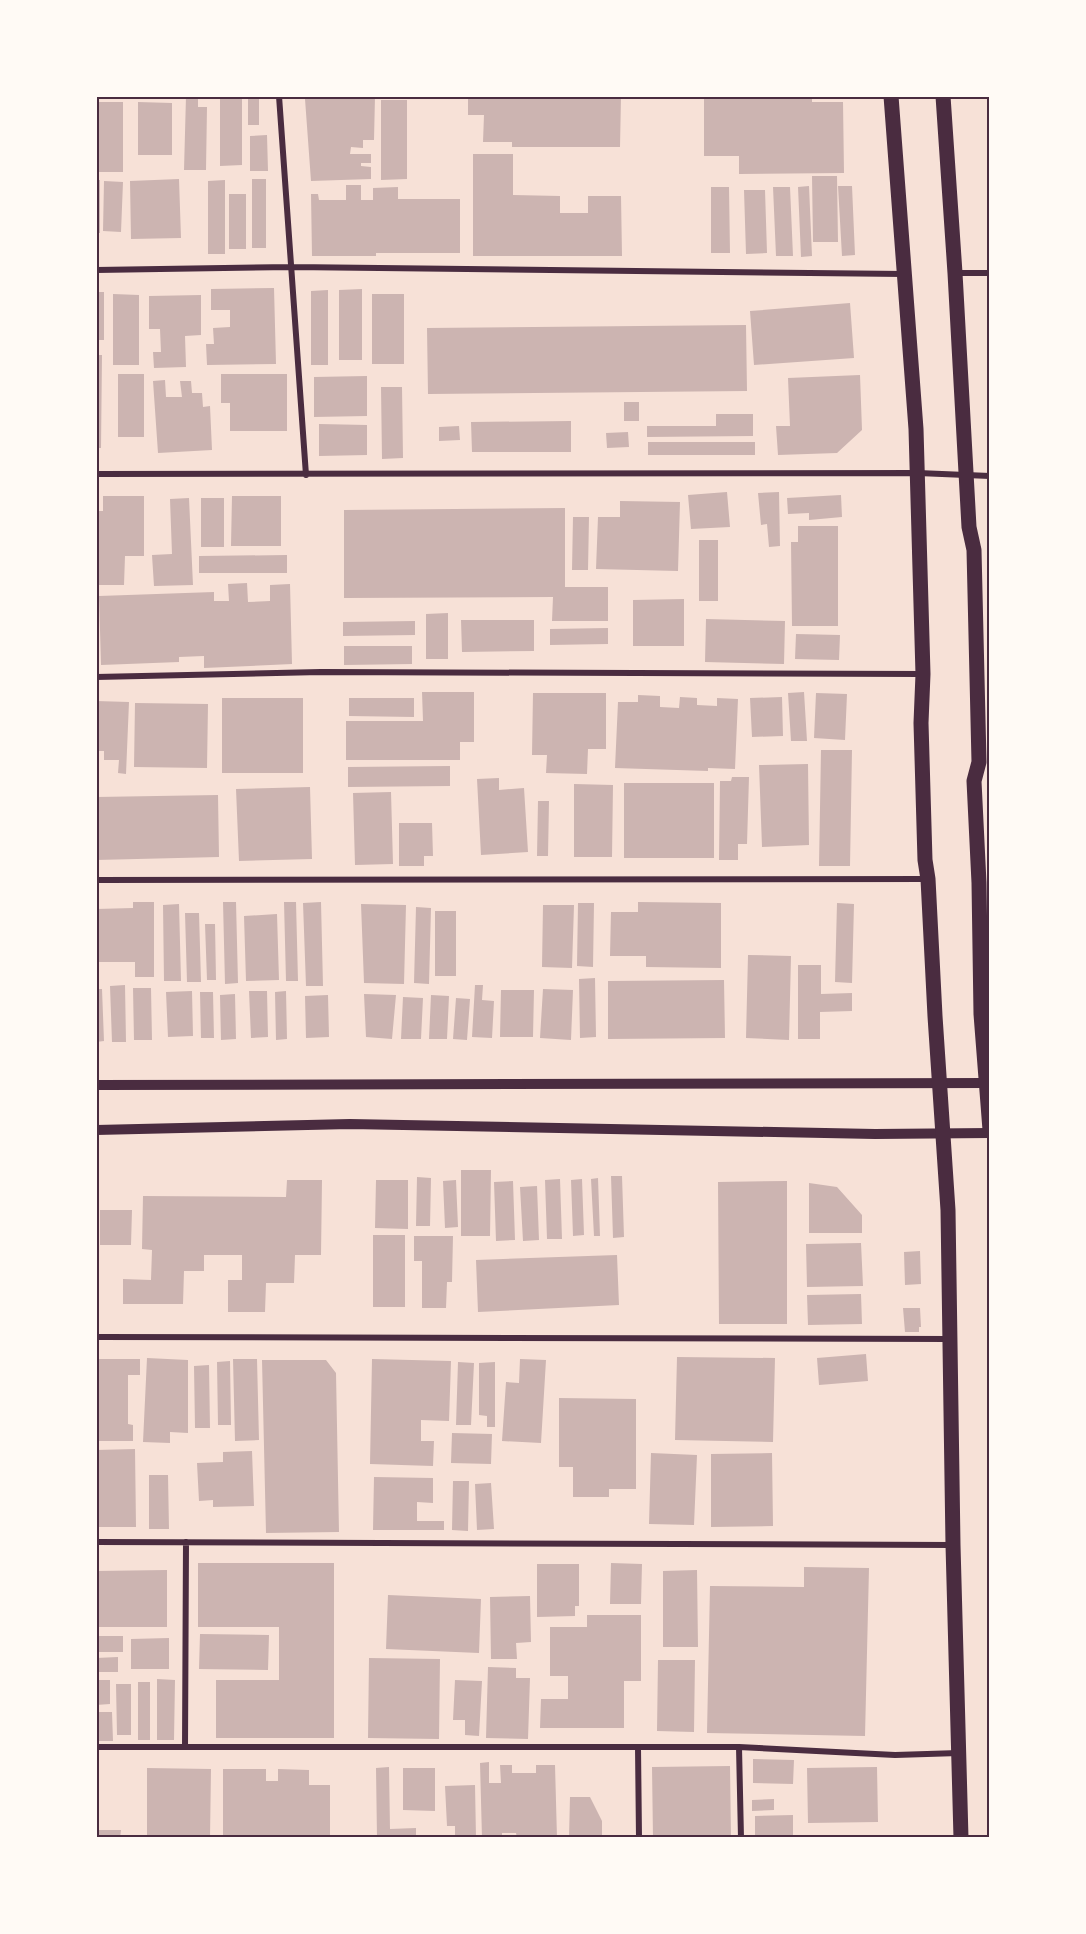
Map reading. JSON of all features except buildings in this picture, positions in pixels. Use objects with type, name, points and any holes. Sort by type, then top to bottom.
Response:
[{"type":"main road","points":[[891,96],[918,473],[925,860],[948,1210],[953,1545],[962,1838]]},
{"type":"main road","points":[[942,96],[968,476],[969,527],[974,550],[984,677],[979,762],[974,781],[984,883],[981,1014],[990,1132]]},
{"type":"street","points":[[279,96],[306,475]]},
{"type":"street","points":[[96,270],[292,267],[905,274]]},
{"type":"street","points":[[955,273],[990,273]]},
{"type":"street","points":[[96,474],[918,473],[990,476]]},
{"type":"street","points":[[96,677],[321,672],[923,674]]},
{"type":"street","points":[[96,880],[928,879]]},
{"type":"street","points":[[96,1085],[988,1083]]},
{"type":"street","points":[[96,1130],[351,1124],[863,1134],[990,1132]]},
{"type":"street","points":[[96,1337],[950,1339]]},
{"type":"street","points":[[96,1542],[953,1545]]},
{"type":"street","points":[[185,1747],[186,1542]]},
{"type":"street","points":[[96,1747],[739,1747],[896,1755],[960,1753]]},
{"type":"street","points":[[638,1747],[639,1838]]},
{"type":"street","points":[[739,1747],[741,1838]]}]
